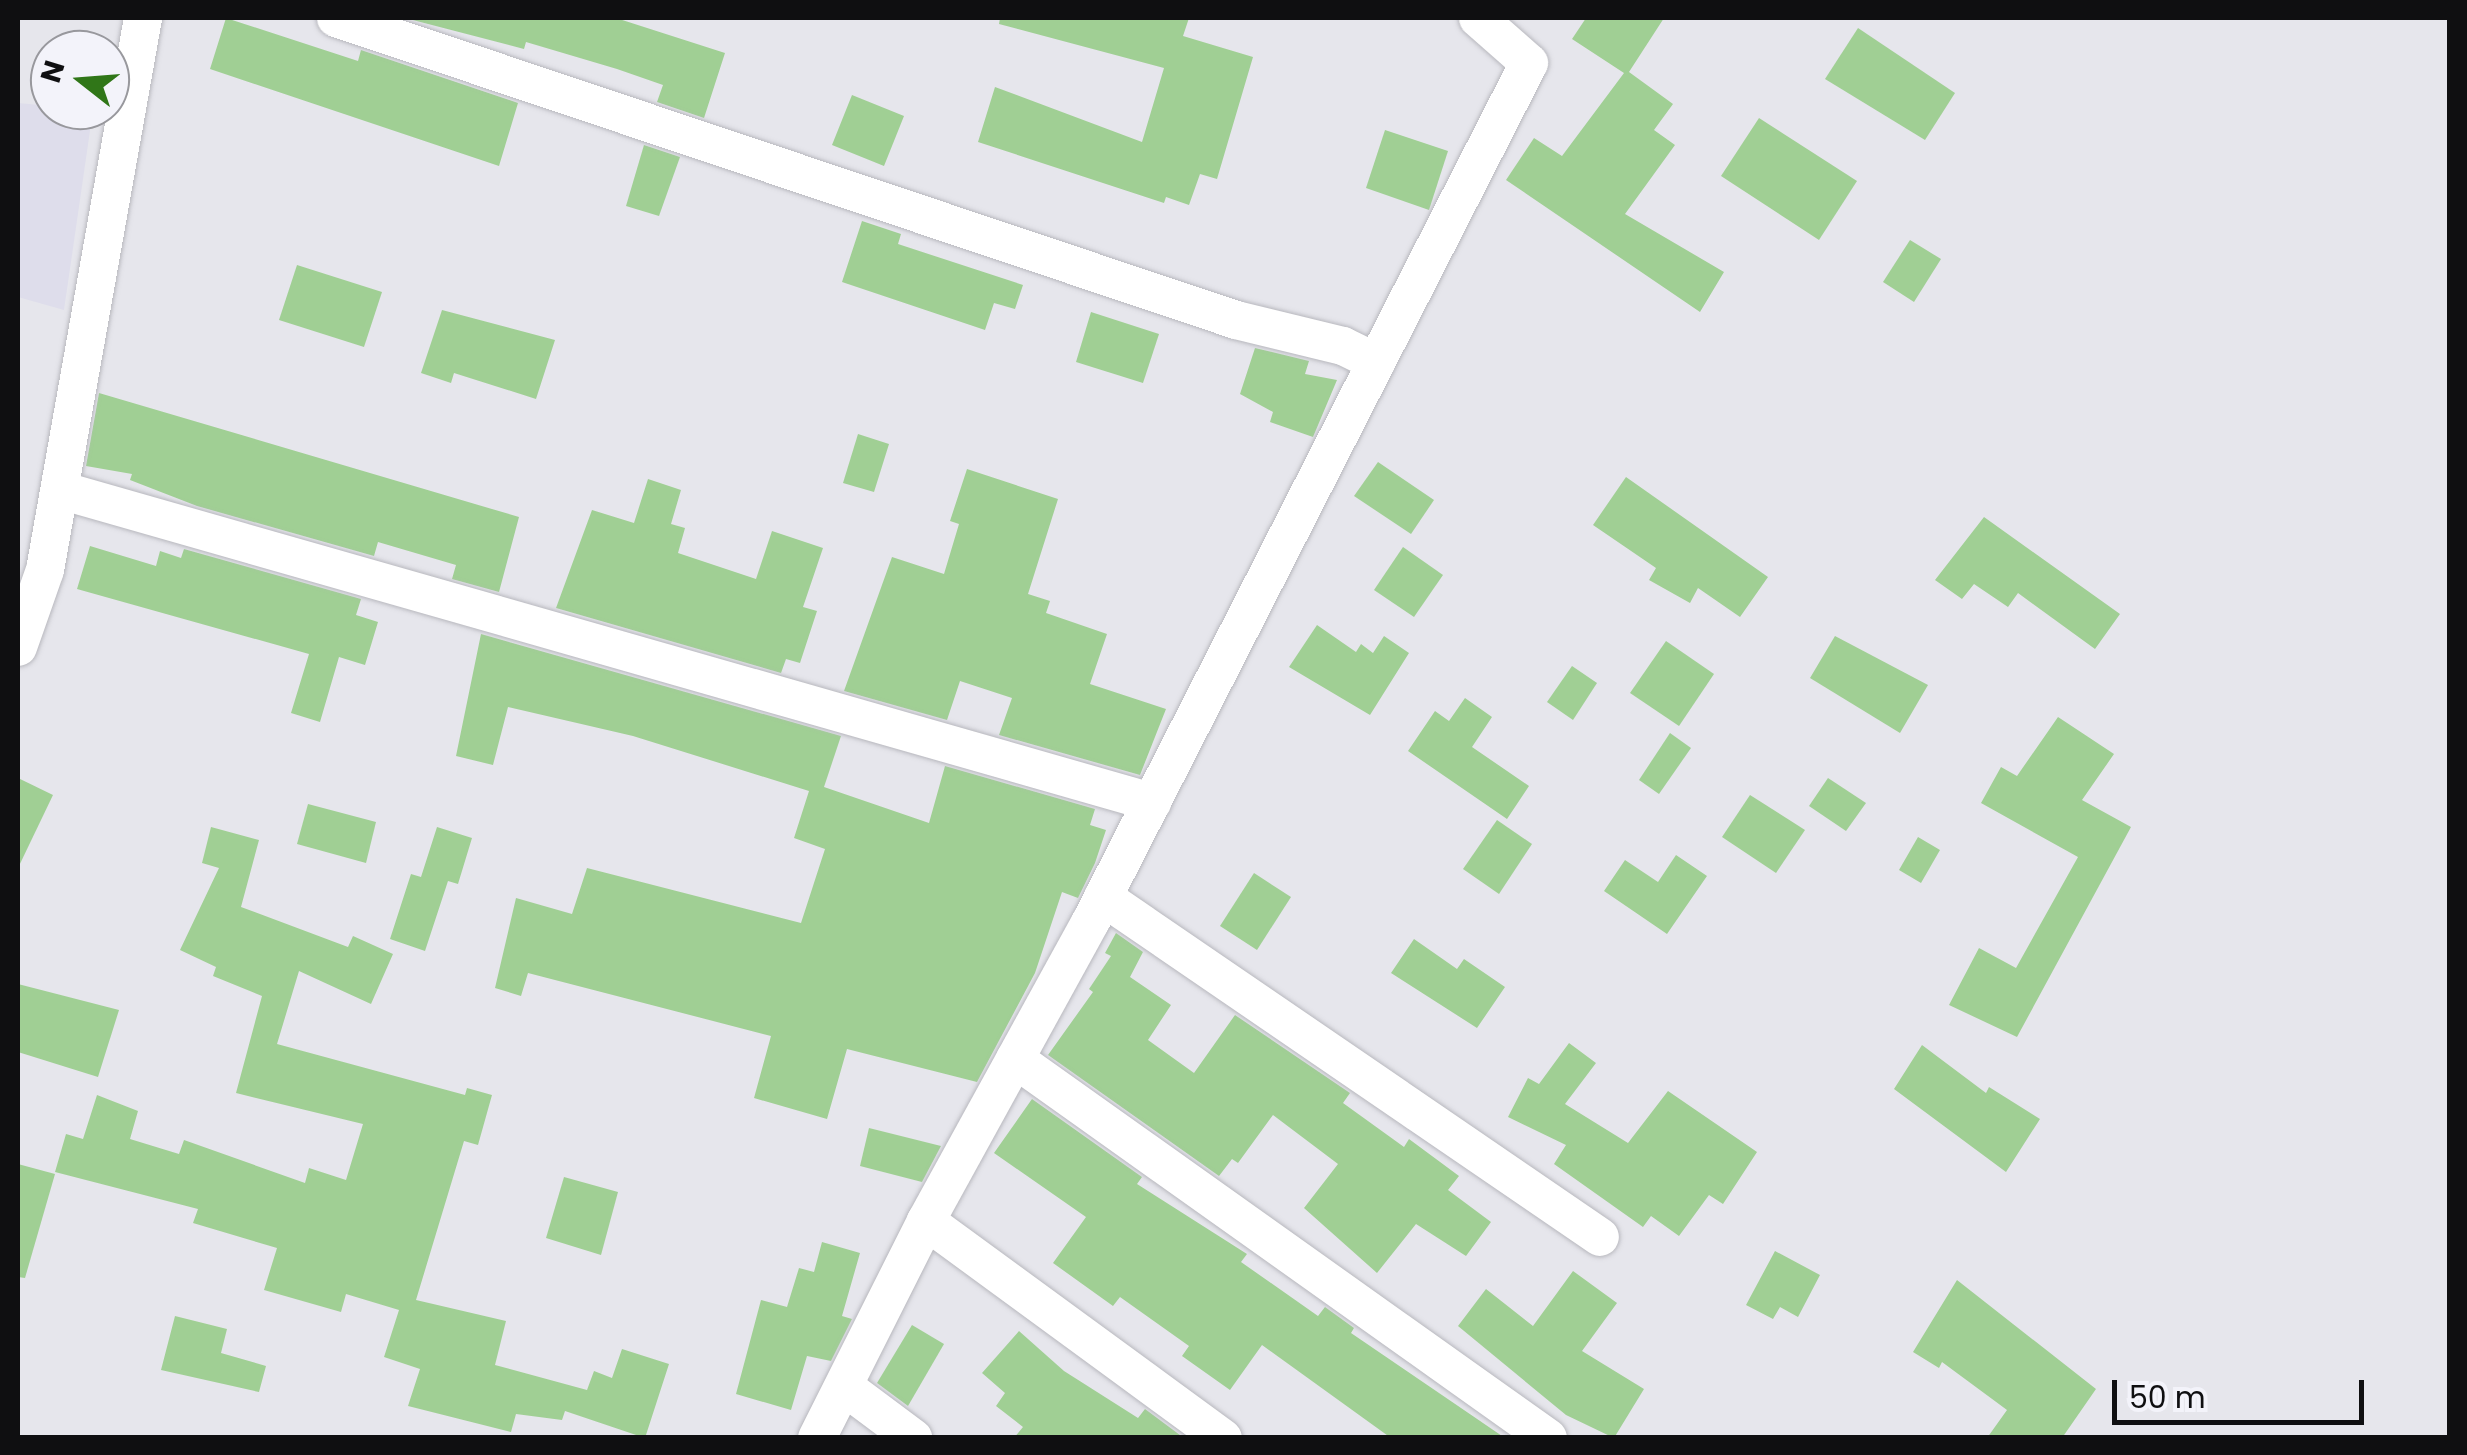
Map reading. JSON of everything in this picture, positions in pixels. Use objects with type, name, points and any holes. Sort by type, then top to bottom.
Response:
[{"type":"street","points":[[18,647],[45,570],[143,18]]},
{"type":"street","points":[[336,18],[1236,320],[1342,346],[1376,362]]},
{"type":"street","points":[[818,1438],[926,1220],[1103,897],[1529,63],[1478,18]]},
{"type":"street","points":[[60,490],[1152,802]]},
{"type":"street","points":[[1103,897],[1600,1238]]},
{"type":"street","points":[[1016,1059],[1548,1438]]},
{"type":"street","points":[[926,1220],[1223,1438]]},
{"type":"street","points":[[846,1388],[913,1438]]},
{"type":"shaded area","points":[[18,103],[30,104],[30,130],[90,130],[64,310],[18,297]]},
{"type":"building","points":[[226,18],[358,61],[361,50],[518,103],[499,166],[210,69]]},
{"type":"building","points":[[405,18],[616,18],[725,53],[704,118],[657,102],[663,85],[617,69],[526,42],[524,49]]},
{"type":"building","points":[[1000,18],[1189,18],[1183,36],[1253,57],[1217,179],[1200,174],[1189,205],[1166,197],[1164,203],[978,142],[995,87],[1142,142],[1164,68],[999,24]]},
{"type":"building","points":[[1586,18],[1664,18],[1629,72],[1673,104],[1654,130],[1675,145],[1625,214],[1724,272],[1700,312],[1506,180],[1534,138],[1562,156],[1624,73],[1572,39]]},
{"type":"building","points":[[1858,28],[1955,93],[1925,140],[1825,79]]},
{"type":"building","points":[[852,95],[904,116],[884,166],[832,145]]},
{"type":"building","points":[[1759,118],[1857,181],[1819,240],[1721,176]]},
{"type":"building","points":[[1385,130],[1448,151],[1429,210],[1366,188]]},
{"type":"building","points":[[644,145],[680,157],[659,216],[626,206]]},
{"type":"building","points":[[862,221],[901,234],[898,244],[1023,285],[1015,309],[994,303],[985,330],[842,282]]},
{"type":"building","points":[[1910,240],[1941,259],[1914,302],[1883,282]]},
{"type":"building","points":[[297,265],[382,292],[364,347],[279,320]]},
{"type":"building","points":[[442,310],[555,340],[536,399],[454,373],[451,383],[421,373]]},
{"type":"building","points":[[1091,312],[1159,334],[1143,383],[1076,362]]},
{"type":"building","points":[[1255,348],[1309,361],[1305,374],[1337,380],[1313,437],[1270,422],[1273,412],[1240,394]]},
{"type":"building","points":[[99,393],[519,517],[499,592],[452,579],[456,565],[378,542],[374,556],[197,506],[130,480],[132,474],[86,466]]},
{"type":"building","points":[[858,434],[889,444],[874,492],[843,483]]},
{"type":"building","points":[[1378,462],[1434,500],[1411,534],[1354,496]]},
{"type":"building","points":[[967,469],[1058,499],[1028,594],[1050,601],[1046,613],[1107,634],[1090,684],[1166,709],[1140,775],[999,735],[1012,698],[960,681],[947,720],[844,691],[892,557],[944,574],[959,524],[950,521]]},
{"type":"building","points":[[1626,477],[1768,577],[1740,617],[1698,588],[1690,603],[1649,580],[1656,568],[1593,525]]},
{"type":"building","points":[[648,479],[681,490],[671,524],[685,528],[678,553],[756,579],[772,531],[823,548],[803,607],[817,611],[800,663],[786,659],[781,673],[556,608],[592,510],[634,523]]},
{"type":"building","points":[[1984,517],[2120,614],[2095,649],[2018,593],[2008,607],[1974,584],[1962,599],[1935,580]]},
{"type":"building","points":[[90,546],[156,566],[160,551],[181,558],[184,549],[361,599],[356,615],[378,622],[365,665],[339,657],[320,722],[291,713],[309,654],[77,589]]},
{"type":"building","points":[[1403,547],[1443,575],[1414,617],[1374,590]]},
{"type":"building","points":[[1317,625],[1356,652],[1361,644],[1373,653],[1384,636],[1409,653],[1370,715],[1289,667]]},
{"type":"building","points":[[481,634],[841,736],[824,787],[929,823],[945,766],[1095,809],[1090,825],[1106,830],[1095,863],[1078,898],[1062,892],[1035,973],[977,1082],[847,1049],[827,1119],[754,1098],[771,1036],[528,973],[521,996],[495,988],[516,898],[572,914],[587,868],[801,923],[825,849],[794,838],[809,791],[633,736],[508,707],[493,765],[456,756]]},
{"type":"building","points":[[1835,636],[1928,685],[1900,733],[1810,678]]},
{"type":"building","points":[[1666,641],[1714,674],[1679,726],[1630,693]]},
{"type":"building","points":[[1572,666],[1597,683],[1573,720],[1547,702]]},
{"type":"building","points":[[1465,698],[1492,717],[1472,747],[1529,786],[1507,819],[1408,751],[1435,711],[1449,721]]},
{"type":"building","points":[[2058,717],[2114,754],[2082,800],[2131,827],[2017,1037],[1949,1005],[1979,948],[2016,968],[2078,857],[1981,803],[2001,767],[2017,776]]},
{"type":"building","points":[[1670,733],[1691,748],[1659,794],[1639,780]]},
{"type":"building","points":[[18,778],[53,795],[18,868]]},
{"type":"building","points":[[1828,778],[1866,803],[1846,831],[1809,806]]},
{"type":"building","points":[[1750,795],[1805,830],[1776,873],[1722,837]]},
{"type":"building","points":[[308,804],[376,822],[366,863],[297,844]]},
{"type":"building","points":[[1497,820],[1532,844],[1499,894],[1463,869]]},
{"type":"building","points":[[211,827],[259,840],[241,907],[348,947],[353,936],[393,954],[371,1004],[299,971],[277,1044],[465,1095],[467,1088],[492,1095],[478,1145],[464,1141],[416,1300],[506,1321],[495,1365],[587,1390],[594,1371],[612,1378],[622,1349],[669,1364],[645,1438],[565,1411],[562,1420],[516,1414],[511,1432],[408,1406],[420,1369],[384,1357],[399,1310],[346,1294],[341,1312],[264,1290],[277,1248],[193,1223],[198,1209],[55,1172],[66,1134],[83,1139],[97,1095],[138,1111],[130,1139],[179,1154],[184,1140],[305,1183],[309,1168],[346,1180],[363,1124],[236,1093],[262,996],[213,976],[216,967],[180,950],[219,868],[202,863]]},
{"type":"building","points":[[437,827],[472,838],[458,884],[448,881],[425,951],[390,939],[411,874],[421,877]]},
{"type":"building","points":[[1918,837],[1940,850],[1921,883],[1899,870]]},
{"type":"building","points":[[1676,855],[1707,876],[1667,934],[1604,891],[1625,860],[1658,882]]},
{"type":"building","points":[[1254,873],[1291,897],[1257,950],[1220,926]]},
{"type":"building","points":[[1116,933],[1143,952],[1130,977],[1171,1005],[1148,1040],[1194,1073],[1235,1015],[1350,1093],[1343,1103],[1404,1147],[1409,1139],[1459,1176],[1448,1190],[1491,1222],[1466,1256],[1416,1224],[1377,1273],[1304,1208],[1338,1164],[1273,1115],[1238,1163],[1232,1159],[1219,1176],[1048,1055],[1093,992],[1089,989],[1111,956],[1105,953]]},
{"type":"building","points":[[1414,939],[1457,969],[1464,959],[1505,987],[1477,1028],[1391,973]]},
{"type":"building","points":[[18,984],[119,1010],[98,1077],[18,1052]]},
{"type":"building","points":[[1569,1043],[1596,1063],[1565,1104],[1628,1143],[1668,1091],[1757,1152],[1723,1204],[1709,1195],[1679,1236],[1651,1216],[1643,1227],[1554,1164],[1566,1145],[1508,1117],[1528,1078],[1539,1084]]},
{"type":"building","points":[[1922,1045],[1986,1093],[1989,1087],[2040,1119],[2006,1172],[1894,1089]]},
{"type":"building","points":[[1032,1099],[1142,1177],[1137,1184],[1247,1254],[1241,1262],[1318,1316],[1325,1307],[1354,1328],[1351,1333],[1505,1438],[1391,1438],[1262,1345],[1230,1390],[1182,1356],[1189,1346],[1120,1297],[1113,1306],[1053,1263],[1086,1217],[994,1153]]},
{"type":"building","points":[[869,1128],[941,1146],[922,1182],[860,1166]]},
{"type":"building","points":[[18,1164],[55,1174],[25,1278],[18,1277]]},
{"type":"building","points":[[564,1177],[618,1192],[601,1255],[546,1238]]},
{"type":"building","points":[[822,1242],[860,1253],[842,1316],[852,1319],[831,1361],[807,1356],[791,1410],[736,1394],[761,1300],[787,1307],[799,1268],[814,1272]]},
{"type":"building","points":[[1775,1251],[1820,1275],[1798,1317],[1780,1307],[1773,1319],[1746,1305]]},
{"type":"building","points":[[1573,1271],[1617,1303],[1582,1351],[1644,1389],[1614,1438],[1566,1415],[1458,1326],[1486,1289],[1533,1326]]},
{"type":"building","points":[[1957,1280],[2096,1389],[2062,1438],[1987,1438],[2007,1410],[1942,1362],[1939,1368],[1913,1352]]},
{"type":"building","points":[[175,1316],[227,1329],[221,1353],[266,1366],[259,1392],[161,1370]]},
{"type":"building","points":[[912,1325],[944,1344],[908,1406],[877,1383]]},
{"type":"building","points":[[1019,1331],[1064,1371],[1138,1418],[1145,1409],[1184,1438],[1014,1438],[1023,1427],[996,1406],[1005,1393],[982,1373]]}]
